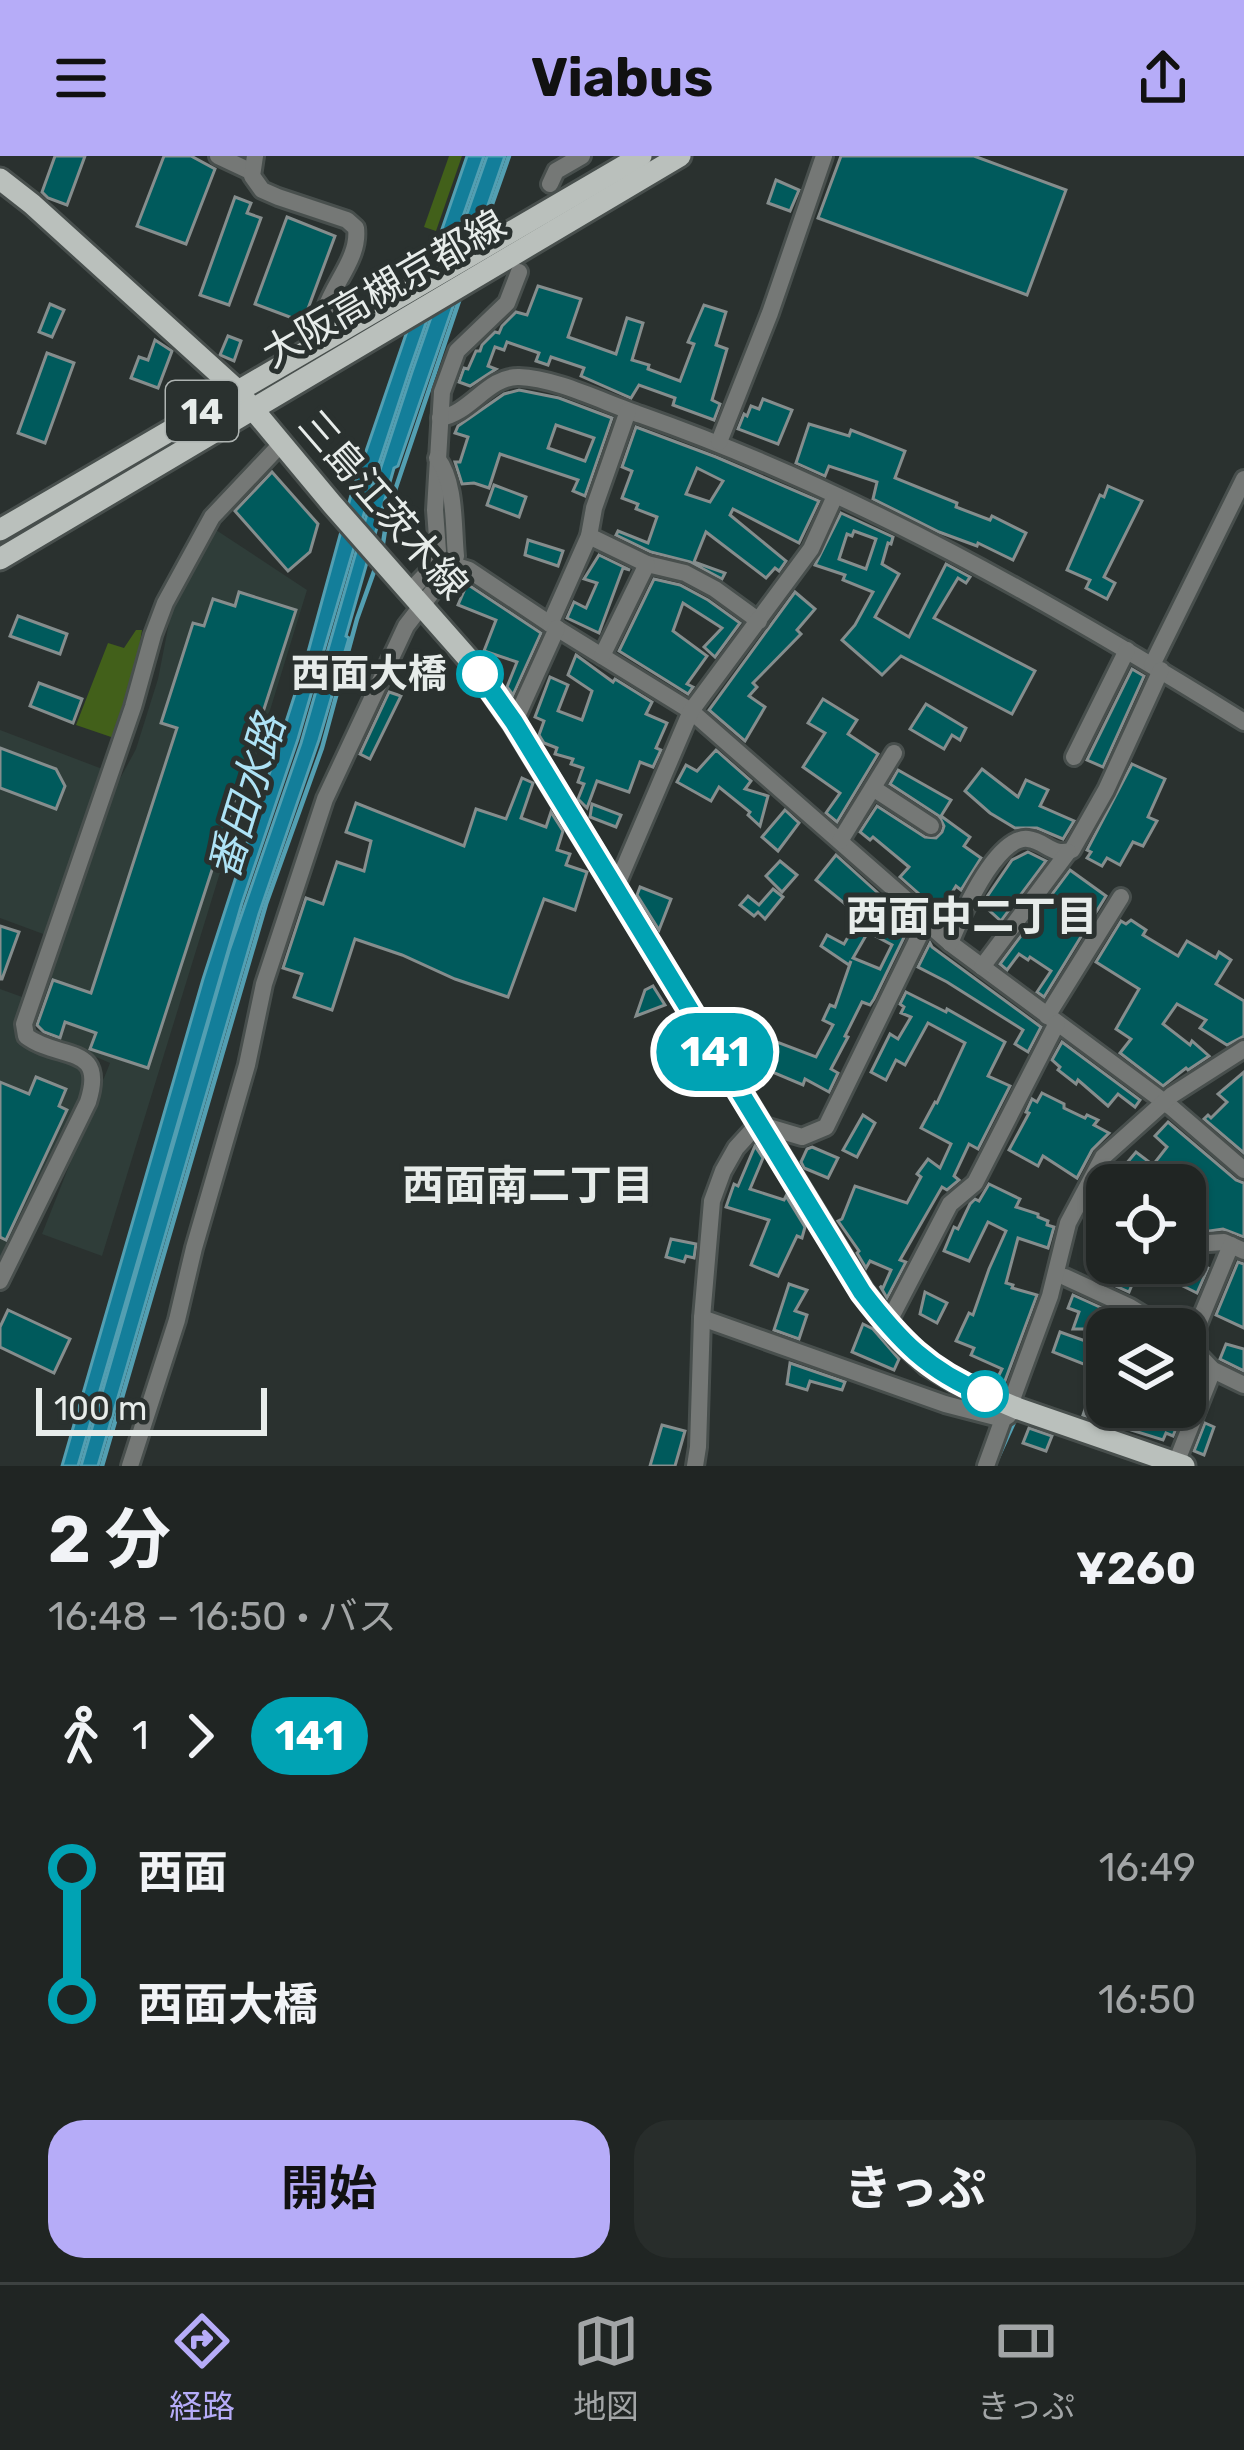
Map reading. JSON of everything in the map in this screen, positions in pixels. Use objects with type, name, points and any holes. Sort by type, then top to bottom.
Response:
[{"type":"main road","name":"大阪高槻京都線","points":[[0,559],[244,399],[325,339],[641,156]]},
{"type":"main road","name":"大阪高槻京都線","points":[[0,530],[388,328],[680,156]]},
{"type":"main road","name":"三島江茨木線","points":[[0,179],[244,399],[473,664],[514,722],[758,1124],[887,1325],[928,1365],[1011,1411],[1180,1465]]},
{"type":"street","points":[[218,156],[253,164],[252,176],[262,190],[356,227],[358,242],[326,309],[325,339]]},
{"type":"street","points":[[550,184],[556,171],[582,156]]},
{"type":"street","points":[[718,442],[770,313],[824,156]]},
{"type":"street","points":[[130,1466],[177,1320],[265,984],[318,820],[415,612],[438,551],[435,510],[442,392],[457,351],[506,303],[519,272]]},
{"type":"street","points":[[440,418],[454,416],[501,380],[517,376],[566,388],[718,442],[961,556],[1244,722]]},
{"type":"street","points":[[514,722],[589,536],[628,411]]},
{"type":"street","points":[[0,1281],[95,1081],[92,1068],[78,1056],[35,1042],[26,1036],[24,1024],[133,707],[152,634],[212,517],[281,444]]},
{"type":"street","points":[[417,598],[454,565],[456,556],[448,482],[437,458]]},
{"type":"street","points":[[982,967],[1072,850],[1106,790],[1156,668],[1244,479]]},
{"type":"street","points":[[615,889],[691,711],[811,549],[835,496]]},
{"type":"street","points":[[589,536],[647,564],[686,573],[760,621]]},
{"type":"street","points":[[602,656],[647,564]]},
{"type":"street","points":[[454,565],[470,570],[691,711],[919,910],[950,943],[1164,1102],[1244,1170]]},
{"type":"street","points":[[1074,757],[1127,650]]},
{"type":"street","points":[[840,841],[894,753]]},
{"type":"street","points":[[872,788],[931,826]]},
{"type":"street","points":[[950,943],[969,896],[1007,846],[1028,839],[1054,852],[1068,852]]},
{"type":"street","points":[[887,1325],[950,1204],[975,1183],[1052,1020],[1121,897]]},
{"type":"street","points":[[695,1466],[712,1201],[723,1171],[758,1124],[802,1137],[826,1126],[926,922]]},
{"type":"street","points":[[986,1466],[1036,1340],[1071,1213],[1103,1157],[1164,1102],[1244,1049]]},
{"type":"street","points":[[1206,1309],[1238,1248],[1224,1242],[1209,1244]]},
{"type":"street","points":[[1065,1276],[1133,1308]]},
{"type":"street","points":[[702,1318],[945,1404],[1011,1411]]},
{"type":"street","points":[[1206,1362],[1244,1385]]},
{"type":"street","points":[[1180,1465],[1213,1370]]},
{"type":"shaded area","points":[[216,530],[307,590],[102,1256],[42,1234],[110,1063],[41,1033],[35,1023],[116,786],[136,749],[158,679],[171,613]]},
{"type":"shaded area","points":[[0,730],[105,770],[46,935],[0,918]]},
{"type":"shaded area","points":[[0,989],[25,998],[21,1027],[78,1063],[91,1085],[0,1270]]},
{"type":"green space","points":[[449,156],[462,156],[436,231],[424,227]]},
{"type":"green space","points":[[136,630],[142,630],[135,672],[114,738],[76,725],[108,643],[124,648]]},
{"type":"water","points":[[467,156],[484,156],[375,476],[298,739],[242,903],[78,1466],[62,1466],[203,979],[305,663],[351,495]]},
{"type":"water","points":[[487,156],[505,156],[394,468],[319,740],[259,914],[98,1466],[81,1466],[229,951],[301,743],[377,479]]},
{"type":"building","points":[[55,156],[85,156],[67,205],[42,192]]},
{"type":"building","points":[[164,156],[191,156],[215,169],[186,244],[137,226]]},
{"type":"building","points":[[841,156],[974,156],[1066,190],[1027,295],[818,218]]},
{"type":"building","points":[[776,180],[799,190],[790,211],[768,203]]},
{"type":"building","points":[[235,197],[251,203],[247,213],[261,218],[229,305],[200,295]]},
{"type":"building","points":[[287,217],[335,236],[303,322],[255,304]]},
{"type":"building","points":[[538,286],[581,299],[568,337],[616,354],[627,318],[643,323],[632,360],[680,381],[694,344],[688,342],[704,305],[726,312],[716,345],[727,349],[712,400],[720,404],[714,420],[673,405],[675,398],[639,385],[631,398],[581,376],[584,368],[551,357],[548,365],[536,361],[539,353],[507,342],[504,350],[495,347],[488,366],[496,369],[470,386],[459,382],[476,351],[495,332],[516,312],[527,315]]},
{"type":"building","points":[[50,304],[64,310],[52,337],[39,332]]},
{"type":"building","points":[[228,336],[241,341],[234,361],[220,355]]},
{"type":"building","points":[[155,340],[172,351],[158,388],[131,378],[139,357],[148,360]]},
{"type":"building","points":[[47,353],[74,363],[45,443],[18,433]]},
{"type":"building","points":[[519,390],[559,398],[612,418],[585,496],[573,491],[578,480],[500,454],[489,488],[462,484],[455,462],[460,462],[468,437],[455,433],[458,426],[504,394]],"holes":[[[556,425],[594,438],[585,461],[548,448]]]},
{"type":"building","points":[[763,399],[792,410],[778,444],[738,429],[744,414],[751,406],[759,409]]},
{"type":"building","points":[[809,424],[849,436],[851,430],[905,451],[895,478],[1026,533],[1013,560],[939,532],[873,499],[877,482],[829,466],[825,476],[796,463]]},
{"type":"building","points":[[636,427],[819,501],[799,543],[733,509],[730,515],[786,561],[766,578],[706,532],[694,562],[725,573],[722,579],[616,535],[618,531],[648,543],[657,517],[622,498],[632,471],[622,467]],"holes":[[[697,468],[723,481],[710,502],[686,494]]]},
{"type":"building","points":[[272,472],[318,524],[310,552],[288,571],[235,511]]},
{"type":"building","points":[[494,485],[526,497],[519,517],[487,505]]},
{"type":"building","points":[[1108,486],[1142,501],[1104,577],[1115,583],[1107,599],[1086,588],[1090,580],[1067,570]]},
{"type":"building","points":[[841,513],[893,537],[882,564],[899,574],[875,617],[909,637],[946,564],[970,577],[966,583],[958,578],[934,618],[1035,671],[1012,714],[901,656],[882,675],[842,640],[873,592],[815,565]],"holes":[[[854,531],[876,539],[866,569],[839,559],[847,534],[852,536]]]},
{"type":"building","points":[[528,540],[563,551],[558,566],[525,555]]},
{"type":"building","points":[[599,555],[630,570],[623,568],[599,633],[567,618],[574,602],[586,608],[597,583],[584,579]]},
{"type":"building","points":[[654,579],[680,585],[740,623],[715,657],[704,647],[722,628],[683,603],[673,631],[707,656],[687,684],[693,687],[688,694],[619,651]]},
{"type":"building","points":[[467,584],[541,633],[513,695],[507,687],[517,662],[484,651],[496,620],[458,605]]},
{"type":"building","points":[[239,592],[296,610],[148,1068],[90,1049],[96,1033],[65,1022],[60,1038],[37,1025],[53,980],[91,993],[177,728],[161,723],[193,623],[204,626],[213,599],[235,606]]},
{"type":"building","points":[[795,592],[815,609],[797,630],[801,634],[753,683],[757,687],[749,696],[765,707],[745,741],[709,710]]},
{"type":"building","points":[[18,616],[67,634],[60,654],[10,636]]},
{"type":"building","points":[[576,655],[652,702],[646,714],[667,723],[653,767],[640,762],[629,792],[597,781],[587,808],[578,799],[583,768],[544,743],[539,735],[544,721],[535,717],[550,677],[568,685],[558,711],[582,720],[592,691],[568,675]]},
{"type":"building","points":[[1132,669],[1144,676],[1103,767],[1087,760]]},
{"type":"building","points":[[39,683],[82,699],[73,723],[30,706]]},
{"type":"building","points":[[389,692],[401,696],[370,759],[360,754]]},
{"type":"building","points":[[823,699],[857,720],[848,734],[878,754],[837,822],[826,813],[840,793],[803,767],[825,733],[808,723]]},
{"type":"building","points":[[926,704],[966,728],[960,740],[952,735],[944,749],[910,729]]},
{"type":"building","points":[[0,748],[56,769],[65,786],[56,809],[0,788]]},
{"type":"building","points":[[716,750],[751,781],[745,789],[768,796],[760,826],[719,787],[711,801],[677,782],[686,765],[697,771]]},
{"type":"building","points":[[1132,764],[1165,779],[1148,817],[1157,821],[1143,846],[1133,842],[1120,865],[1107,858],[1102,866],[1087,858],[1091,852],[1087,850]]},
{"type":"building","points":[[982,769],[1018,797],[1026,780],[1048,790],[1040,806],[1074,821],[1063,839],[1037,828],[1015,828],[990,813],[965,791]]},
{"type":"building","points":[[898,770],[951,800],[941,816],[970,837],[964,846],[981,858],[938,916],[900,877],[909,867],[860,832],[877,806],[925,837],[936,838],[942,832],[939,816],[890,784]]},
{"type":"building","points":[[522,778],[533,783],[521,818],[546,827],[551,812],[563,831],[557,850],[570,854],[566,865],[587,872],[575,910],[544,899],[508,997],[355,939],[332,1010],[294,997],[302,974],[283,968],[306,898],[323,904],[337,862],[364,871],[371,841],[346,832],[356,803],[464,846],[476,809],[506,819]]},
{"type":"building","points":[[592,804],[621,815],[616,827],[590,817]]},
{"type":"building","points":[[785,810],[799,823],[778,851],[762,837]]},
{"type":"building","points":[[1028,852],[1046,861],[1001,921],[982,904],[1012,860]]},
{"type":"building","points":[[836,855],[911,923],[874,999],[870,1005],[862,1002],[845,1036],[831,1069],[838,1073],[829,1092],[805,1079],[803,1085],[756,1065],[753,1073],[745,1070],[708,1010],[816,1057],[833,1025],[823,1020],[830,1005],[835,1007],[851,961],[849,965],[821,946],[827,935],[844,944],[860,916],[816,880]],"holes":[[[868,932],[892,945],[880,969],[853,958]]]},
{"type":"building","points":[[780,861],[797,875],[782,892],[766,876]]},
{"type":"building","points":[[1070,870],[1106,896],[1044,997],[1037,992],[1051,971],[1019,954],[1007,970],[1000,964]]},
{"type":"building","points":[[640,887],[671,899],[659,930],[637,895]]},
{"type":"building","points":[[773,889],[783,897],[765,919],[740,905],[748,896],[759,905]]},
{"type":"building","points":[[1131,920],[1146,930],[1143,935],[1178,956],[1187,941],[1216,958],[1219,952],[1231,960],[1216,984],[1244,1001],[1244,1036],[1227,1045],[1200,1028],[1206,1020],[1177,1004],[1163,1024],[1209,1056],[1163,1086],[1120,1053],[1131,1039],[1116,1029],[1139,989],[1096,962],[1121,921]]},
{"type":"building","points":[[0,926],[19,932],[2,979],[0,979]]},
{"type":"building","points":[[930,943],[1041,1027],[1028,1052],[1015,1044],[1023,1030],[918,967]]},
{"type":"building","points":[[653,986],[665,1005],[636,1016],[645,990]]},
{"type":"building","points":[[906,992],[1005,1042],[988,1076],[1010,1086],[978,1149],[969,1144],[954,1176],[959,1180],[947,1190],[942,1187],[900,1260],[906,1262],[887,1298],[880,1286],[883,1288],[891,1270],[870,1261],[866,1268],[838,1221],[855,1186],[907,1203],[928,1159],[940,1168],[951,1144],[921,1128],[965,1043],[928,1023],[905,1065],[896,1060],[886,1080],[871,1072],[890,1034],[898,1039],[911,1017],[901,1013]]},
{"type":"building","points":[[1062,1042],[1140,1100],[1135,1107],[1118,1094],[1108,1106],[1058,1070],[1052,1060]]},
{"type":"building","points":[[1244,1072],[1244,1153],[1204,1119],[1227,1102],[1218,1094]]},
{"type":"building","points":[[36,1077],[66,1089],[59,1106],[67,1110],[6,1240],[0,1237],[0,1082],[29,1094]]},
{"type":"building","points":[[1042,1093],[1064,1108],[1098,1120],[1094,1125],[1109,1133],[1092,1150],[1077,1178],[1043,1156],[1038,1166],[1009,1150],[1032,1099],[1037,1102]]},
{"type":"building","points":[[863,1115],[875,1123],[857,1157],[843,1150]]},
{"type":"building","points":[[1168,1122],[1244,1183],[1244,1237],[1223,1229],[1206,1232],[1206,1164],[1154,1164],[1167,1147],[1155,1136]]},
{"type":"building","points":[[755,1146],[763,1158],[750,1189],[784,1200],[786,1196],[805,1227],[778,1276],[751,1265],[769,1220],[726,1207]]},
{"type":"building","points":[[812,1147],[838,1158],[828,1178],[804,1168],[801,1162]]},
{"type":"building","points":[[1136,1152],[1152,1164],[1126,1164]]},
{"type":"building","points":[[989,1184],[1020,1199],[1016,1207],[1038,1214],[1054,1227],[1048,1248],[1018,1238],[1006,1283],[1037,1295],[1003,1386],[995,1383],[1002,1369],[971,1355],[974,1348],[956,1341],[969,1313],[973,1315],[1006,1231],[988,1222],[969,1261],[944,1251],[954,1227],[958,1229],[970,1204],[979,1201]]},
{"type":"building","points":[[671,1239],[696,1244],[694,1258],[686,1256],[684,1262],[666,1257]]},
{"type":"building","points":[[1238,1262],[1244,1264],[1244,1328],[1216,1315]]},
{"type":"building","points":[[789,1284],[807,1290],[795,1311],[807,1315],[799,1339],[774,1330]]},
{"type":"building","points":[[1179,1284],[1201,1284],[1197,1293]]},
{"type":"building","points":[[925,1292],[947,1303],[937,1323],[920,1314]]},
{"type":"building","points":[[1073,1295],[1102,1308],[1086,1308],[1086,1329],[1073,1329],[1079,1312],[1068,1308]]},
{"type":"building","points":[[8,1310],[70,1339],[54,1373],[0,1347],[0,1327]]},
{"type":"building","points":[[863,1324],[899,1359],[894,1370],[852,1352]]},
{"type":"building","points":[[1060,1332],[1086,1341],[1086,1365],[1053,1352]]},
{"type":"building","points":[[1226,1344],[1244,1349],[1244,1371],[1220,1359]]},
{"type":"building","points":[[790,1363],[845,1382],[842,1390],[810,1381],[807,1390],[787,1384]]},
{"type":"building","points":[[1206,1423],[1214,1427],[1204,1455],[1194,1451]]},
{"type":"building","points":[[662,1425],[685,1431],[675,1466],[650,1466]]},
{"type":"building","points":[[1029,1428],[1052,1436],[1046,1451],[1023,1443]]},
{"type":"building","points":[[1176,1428],[1173,1436],[1166,1433],[1163,1440],[1128,1429]]},
{"type":"waterway","points":[[479,241],[509,156]]},
{"type":"waterway","points":[[382,550],[388,511],[460,298]]},
{"type":"waterway","points":[[102,1466],[266,904],[322,748],[376,566]]},
{"type":"waterway","points":[[995,1464],[1015,1420]]},
{"type":"bus line","name":"141","points":[[480,674],[514,722],[862,1292],[899,1339],[928,1365],[985,1394]]},
{"type":"place","name":"西面大橋","points":[[480,674]]},
{"type":"district","name":"西面中二丁目","points":[[972,917]]},
{"type":"district","name":"西面南二丁目","points":[[528,1186]]},
{"type":"water label","name":"番田水路","points":[[247,797]]}]
